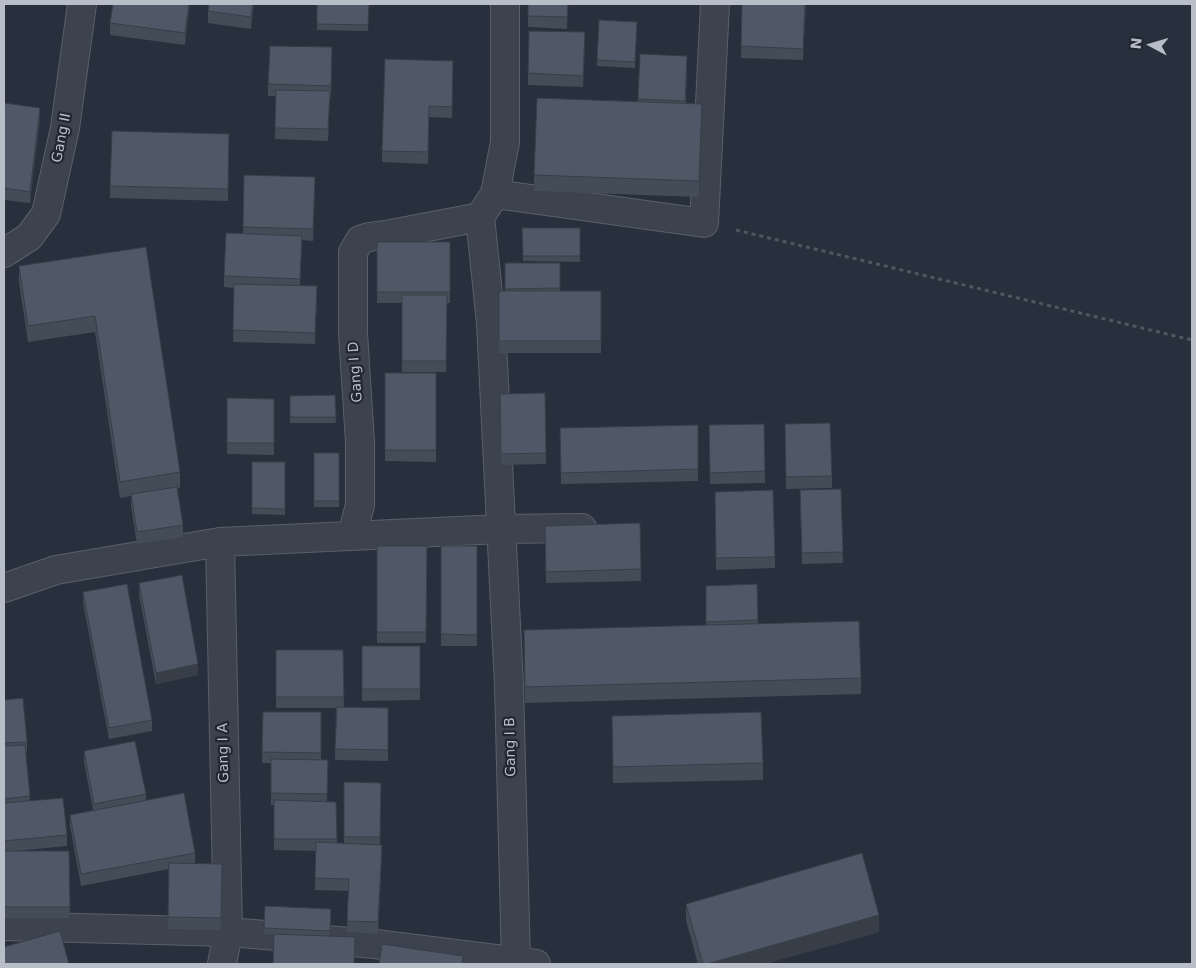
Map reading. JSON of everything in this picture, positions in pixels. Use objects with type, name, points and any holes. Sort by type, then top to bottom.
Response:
[{"type":"street","name":"Gang II","points":[[4,253],[29,237],[46,214],[65,128],[82,4]]},
{"type":"street","points":[[480,217],[496,194],[505,142],[505,4]]},
{"type":"street","points":[[496,194],[704,222],[715,4]]},
{"type":"street","name":"Gang I D","points":[[352,536],[360,505],[360,451],[353,333],[353,252],[360,240],[369,237],[480,217]]},
{"type":"street","name":"Gang I B","points":[[480,217],[490,323],[522,963]]},
{"type":"street","points":[[4,588],[56,570],[220,542],[501,529],[606,528]]},
{"type":"street","name":"Gang I A","points":[[220,542],[228,932],[222,964]]},
{"type":"street","points":[[4,926],[228,932],[375,944],[522,963]]},
{"type":"path","points":[[704,222],[1192,340]]},
{"type":"building","points":[[113,4],[189,4],[185,33],[110,23]]},
{"type":"building","points":[[209,4],[253,4],[251,17],[208,11]]},
{"type":"building","points":[[317,4],[369,4],[368,25],[317,24]]},
{"type":"building","points":[[528,4],[568,4],[567,17],[528,16]]},
{"type":"building","points":[[742,4],[805,4],[803,49],[741,46]]},
{"type":"building","points":[[599,20],[637,22],[635,62],[597,60]]},
{"type":"building","points":[[529,31],[585,32],[583,76],[528,73]]},
{"type":"building","points":[[270,46],[332,47],[331,86],[268,84]]},
{"type":"building","points":[[640,54],[687,56],[685,101],[638,99]]},
{"type":"building","points":[[385,59],[453,61],[452,107],[429,106],[428,152],[382,151]]},
{"type":"building","points":[[276,90],[330,91],[328,129],[275,128]]},
{"type":"building","points":[[537,98],[702,104],[699,181],[534,175]]},
{"type":"building","points":[[5,103],[40,108],[30,192],[4,188]]},
{"type":"building","points":[[112,131],[229,134],[228,189],[110,186]]},
{"type":"building","points":[[244,175],[315,177],[313,229],[243,227]]},
{"type":"building","points":[[522,228],[580,228],[580,256],[523,256]]},
{"type":"building","points":[[226,233],[302,236],[300,279],[224,276]]},
{"type":"building","points":[[377,242],[450,242],[450,292],[377,292]]},
{"type":"building","points":[[146,247],[180,472],[120,482],[95,316],[28,326],[19,266]]},
{"type":"building","points":[[505,263],[560,263],[560,288],[505,289]]},
{"type":"building","points":[[234,284],[317,286],[315,333],[233,330]]},
{"type":"building","points":[[499,291],[601,291],[601,341],[499,341]]},
{"type":"building","points":[[402,295],[447,295],[446,361],[402,361]]},
{"type":"building","points":[[385,373],[436,373],[436,450],[385,450]]},
{"type":"building","points":[[545,393],[546,453],[501,454],[500,394]]},
{"type":"building","points":[[335,395],[336,417],[290,417],[290,396]]},
{"type":"building","points":[[227,398],[274,399],[274,443],[227,443]]},
{"type":"building","points":[[830,423],[832,476],[786,477],[785,424]]},
{"type":"building","points":[[764,424],[765,471],[710,473],[709,425]]},
{"type":"building","points":[[698,425],[698,469],[561,473],[560,428]]},
{"type":"building","points":[[314,453],[339,453],[339,501],[314,501]]},
{"type":"building","points":[[252,462],[285,462],[285,509],[252,508]]},
{"type":"building","points":[[177,487],[183,525],[137,532],[131,494]]},
{"type":"building","points":[[841,489],[843,552],[802,553],[800,490]]},
{"type":"building","points":[[773,490],[775,557],[716,558],[715,492]]},
{"type":"building","points":[[640,523],[641,569],[546,572],[545,526]]},
{"type":"building","points":[[377,546],[427,546],[426,632],[377,632]]},
{"type":"building","points":[[441,546],[477,546],[477,635],[441,634]]},
{"type":"building","points":[[182,575],[198,664],[156,673],[139,583]]},
{"type":"building","points":[[127,584],[152,720],[109,728],[83,592]]},
{"type":"building","points":[[757,584],[758,620],[706,622],[706,586]]},
{"type":"building","points":[[859,621],[861,678],[525,687],[524,630]]},
{"type":"building","points":[[362,646],[420,646],[420,689],[362,689]]},
{"type":"building","points":[[276,650],[343,650],[344,697],[276,697]]},
{"type":"building","points":[[23,698],[27,742],[4,743],[4,700]]},
{"type":"building","points":[[337,707],[388,708],[388,750],[335,749]]},
{"type":"building","points":[[263,712],[321,712],[321,753],[262,752]]},
{"type":"building","points":[[761,712],[763,763],[613,767],[612,716]]},
{"type":"building","points":[[135,741],[146,794],[94,804],[84,751]]},
{"type":"building","points":[[25,745],[30,796],[4,799],[4,746]]},
{"type":"building","points":[[271,759],[328,760],[327,794],[271,793]]},
{"type":"building","points":[[344,782],[381,783],[380,837],[344,837]]},
{"type":"building","points":[[184,793],[195,853],[81,874],[70,815]]},
{"type":"building","points":[[63,798],[67,835],[4,841],[4,803]]},
{"type":"building","points":[[274,800],[336,802],[337,839],[274,839]]},
{"type":"building","points":[[316,842],[382,845],[378,922],[347,921],[349,879],[315,878]]},
{"type":"building","points":[[4,851],[69,851],[70,907],[4,907]]},
{"type":"building","points":[[862,853],[879,915],[703,964],[686,904]]},
{"type":"building","points":[[169,863],[222,864],[221,918],[168,917]]},
{"type":"building","points":[[265,906],[331,909],[330,931],[264,928]]},
{"type":"building","points":[[60,931],[69,964],[4,964],[4,947]]},
{"type":"building","points":[[274,934],[355,937],[354,964],[273,964]]},
{"type":"building","points":[[382,944],[463,956],[462,964],[379,964]]}]
